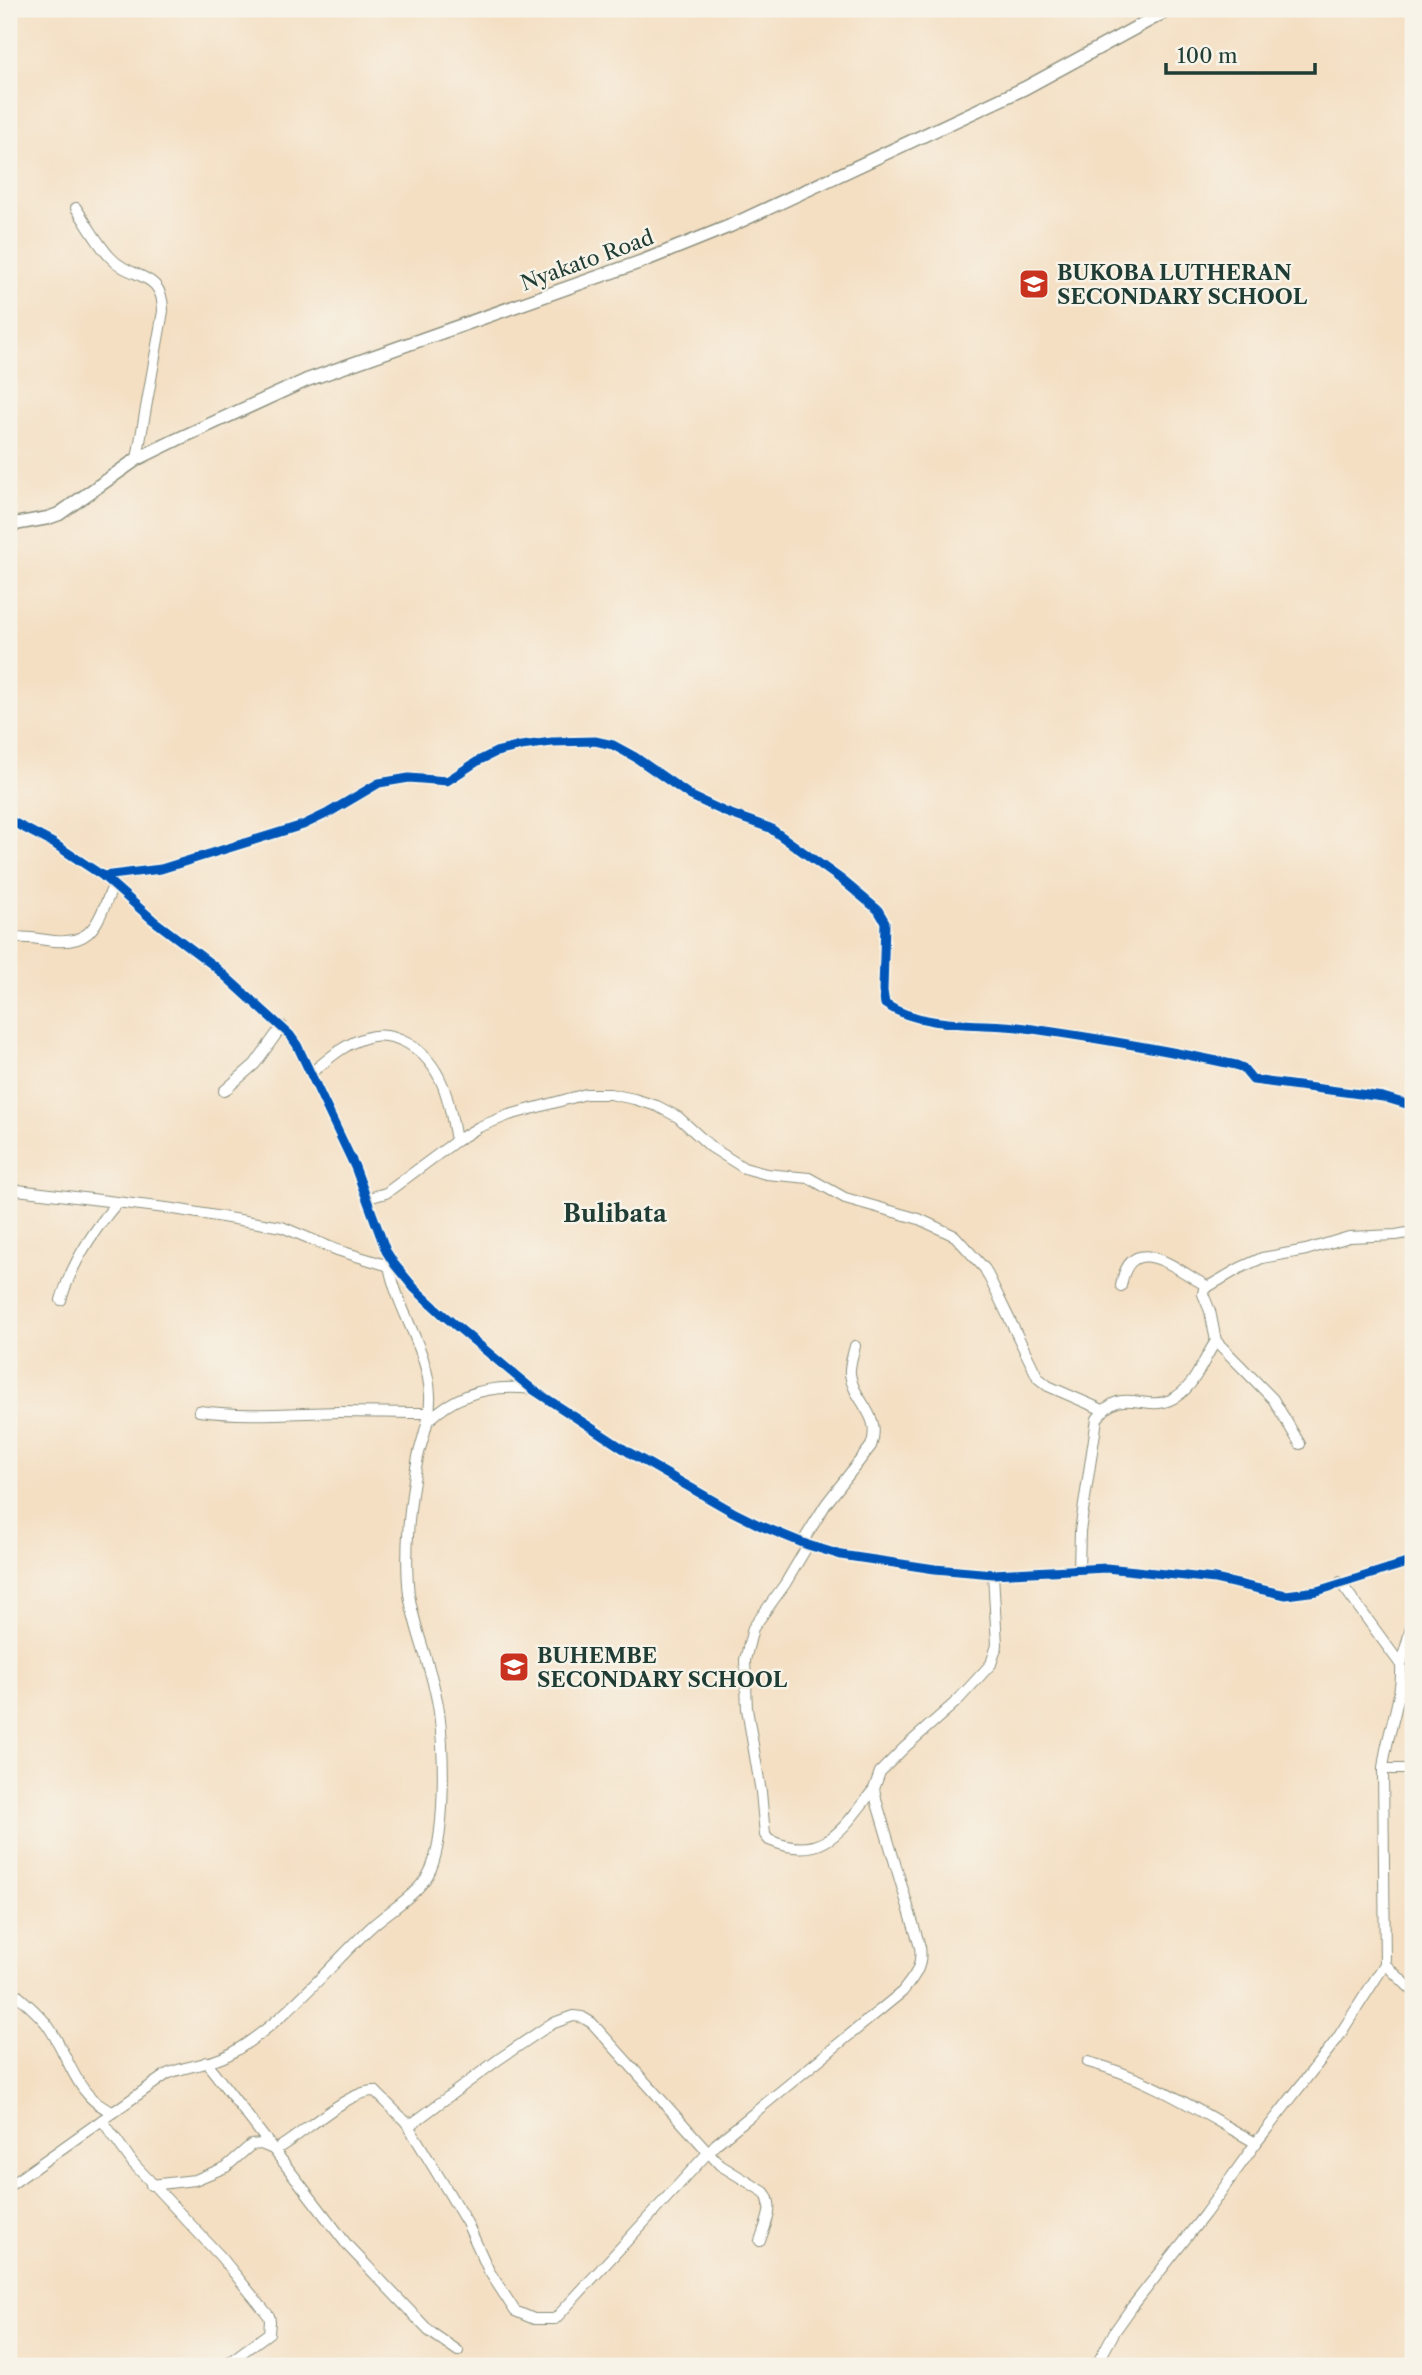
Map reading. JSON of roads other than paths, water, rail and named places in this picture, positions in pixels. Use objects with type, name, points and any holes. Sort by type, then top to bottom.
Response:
[{"type":"street","name":"Nyakato Road","points":[[9,525],[59,514],[137,459],[307,380],[619,270],[730,226],[1025,88],[1170,9]]},
{"type":"street","points":[[76,208],[116,263],[154,284],[163,296],[163,311],[137,459]]},
{"type":"street","points":[[103,876],[161,869],[303,825],[379,783],[409,778],[447,781],[496,752],[552,742],[595,741],[612,745],[635,757],[691,796],[725,812],[771,828],[878,910],[885,922],[886,934],[883,991],[885,1004],[900,1014],[928,1020],[1033,1029],[1122,1043],[1236,1065],[1253,1080],[1383,1097],[1413,1106]]},
{"type":"street","points":[[9,820],[53,843],[103,876],[214,966],[282,1026],[297,1045],[368,1198],[387,1251],[393,1287],[425,1364],[430,1396],[429,1417],[414,1478],[408,1577],[414,1617],[439,1709],[443,1791],[432,1866],[420,1885],[368,1930],[296,2003],[224,2058],[180,2068],[167,2074],[9,2186]]},
{"type":"street","points":[[9,939],[21,937],[68,942],[83,938],[92,930],[113,886]]},
{"type":"street","points":[[224,1091],[255,1064],[282,1026]]},
{"type":"street","points":[[310,1073],[352,1043],[367,1037],[381,1035],[398,1038],[417,1049],[433,1064],[451,1109],[456,1141]]},
{"type":"street","points":[[368,1198],[396,1187],[456,1141],[479,1127],[509,1115],[586,1094],[610,1094],[657,1106],[678,1117],[711,1147],[744,1168],[766,1174],[810,1178],[845,1198],[919,1219],[955,1236],[985,1269],[1038,1378],[1048,1386],[1103,1410]]},
{"type":"street","points":[[9,1189],[174,1209],[282,1227],[337,1250],[389,1266]]},
{"type":"street","points":[[61,1300],[94,1229],[117,1203]]},
{"type":"street","points":[[1300,1444],[1273,1399],[1216,1341],[1204,1289],[1262,1258],[1306,1251],[1349,1237],[1396,1235],[1413,1231]]},
{"type":"street","points":[[387,1251],[404,1276],[433,1306],[532,1389],[630,1453],[741,1516],[805,1544],[841,1555],[993,1574],[1106,1568],[1180,1574],[1286,1595],[1317,1591],[1413,1561]]},
{"type":"street","points":[[1121,1286],[1128,1265],[1144,1256],[1177,1267],[1207,1286]]},
{"type":"street","points":[[1079,1570],[1080,1531],[1097,1419],[1109,1405],[1125,1400],[1169,1401],[1193,1381],[1216,1341]]},
{"type":"street","points":[[855,1346],[850,1374],[872,1419],[874,1436],[870,1446],[826,1504],[785,1584],[752,1628],[745,1660],[747,1709],[761,1792],[765,1835],[768,1840],[792,1848],[807,1849],[821,1846],[832,1839],[874,1789],[880,1772],[888,1762],[957,1701],[991,1664],[998,1645],[993,1574]]},
{"type":"street","points":[[199,1411],[260,1416],[338,1412],[429,1417],[453,1401],[485,1389],[532,1389]]},
{"type":"street","points":[[1340,1582],[1401,1665]]},
{"type":"street","points":[[1096,2366],[1132,2307],[1338,2039],[1385,1964],[1384,1751],[1413,1620]]},
{"type":"street","points":[[1383,1769],[1413,1769]]},
{"type":"street","points":[[275,2150],[366,2091],[375,2091],[406,2122],[467,2223],[479,2245],[488,2271],[515,2311],[534,2319],[555,2319],[709,2151],[794,2078],[902,1992],[920,1968],[920,1947],[874,1789]]},
{"type":"street","points":[[1385,1964],[1413,1992]]},
{"type":"street","points":[[9,1988],[47,2025],[82,2088],[103,2108],[113,2112]]},
{"type":"street","points":[[406,2122],[416,2121],[551,2024],[573,2016],[582,2017],[592,2023],[720,2165],[764,2192],[769,2198],[771,2206],[760,2241]]},
{"type":"street","points":[[206,2062],[348,2246],[372,2273],[410,2308],[429,2331],[458,2351]]},
{"type":"street","points":[[1088,2062],[1105,2066],[1152,2086],[1256,2143]]},
{"type":"street","points":[[102,2120],[132,2163],[221,2258],[269,2316],[269,2333],[223,2366]]},
{"type":"street","points":[[151,2185],[195,2180],[226,2167],[255,2144],[275,2150]]},
{"type":"place","name":"BUKOBA LUTHERAN SECONDARY SCHOOL","points":[[1034,284]]},
{"type":"place","name":"BUHEMBE SECONDARY SCHOOL","points":[[514,1667]]},
{"type":"district","name":"Bulibata","points":[[615,1213]]}]
